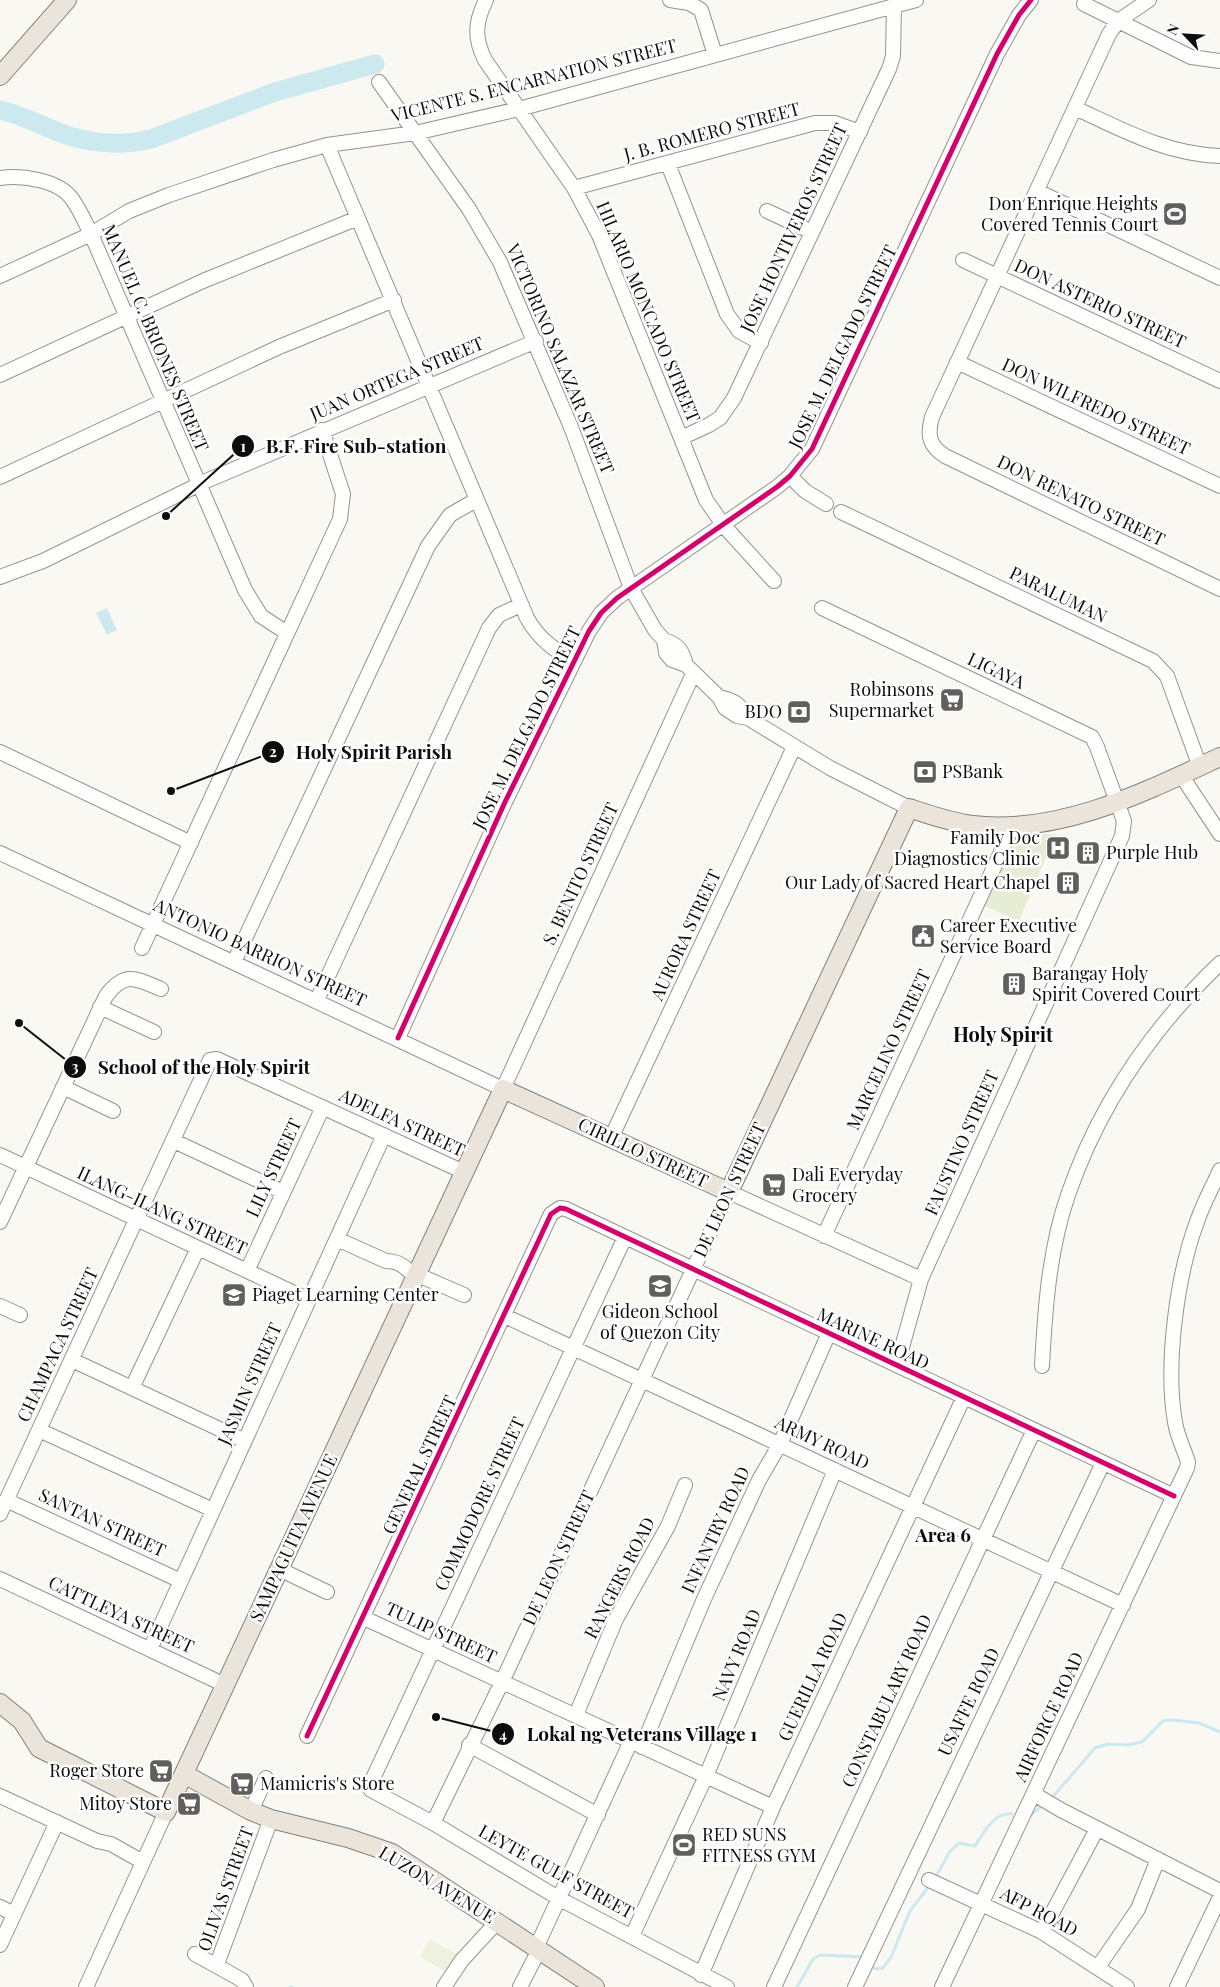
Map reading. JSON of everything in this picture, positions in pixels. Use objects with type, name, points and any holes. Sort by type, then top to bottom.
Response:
[{"type":"main road","points":[[0,76],[67,0]]},
{"type":"main road","points":[[909,808],[943,819],[972,825],[1013,826],[1059,820],[1118,802],[1220,758]]},
{"type":"main road","name":"DE LEON STREET","points":[[729,1192],[909,808]]},
{"type":"main road","name":"CIRILLO STREET","points":[[502,1089],[729,1192]]},
{"type":"main road","name":"SAMPAGUITA AVENUE","points":[[166,1812],[279,1569],[413,1272],[464,1172],[502,1089]]},
{"type":"main road","points":[[0,1703],[22,1721],[39,1748],[166,1812]]},
{"type":"main road","name":"LUZON AVENUE","points":[[184,1774],[251,1811],[271,1819],[348,1838],[392,1853],[596,1987]]},
{"type":"street","name":"HILARIO MONCADO STREET","points":[[486,0],[479,14],[476,28],[478,45],[485,60],[574,188],[599,234],[706,500],[724,526],[774,581]]},
{"type":"street","points":[[670,0],[690,4],[701,10],[715,55]]},
{"type":"street","name":"VICENTE S. ENCARNATION STREET","points":[[0,276],[91,234],[129,212],[169,195],[273,160],[327,145],[415,133],[519,109],[916,0]]},
{"type":"street","name":"JOSE M. DELGADO STREET","points":[[398,1038],[505,802],[574,661],[601,613],[631,588],[724,526],[790,476],[812,449],[998,54],[1020,15],[1032,0]]},
{"type":"street","points":[[957,362],[1109,34],[1118,21],[1149,0]]},
{"type":"street","points":[[1084,4],[1191,56],[1220,61]]},
{"type":"street","name":"JOSE HONTIVEROS STREET","points":[[681,438],[720,418],[734,398],[860,132],[893,56],[894,6]]},
{"type":"street","name":"VICTORINO SALAZAR STREET","points":[[378,82],[485,233],[513,288],[571,427],[631,588],[645,614],[664,640],[669,656],[689,670],[720,697],[731,699],[743,707],[748,718],[794,747],[909,808]]},
{"type":"street","points":[[1075,108],[1166,148],[1200,156],[1220,156]]},
{"type":"street","name":"J. B. ROMERO STREET","points":[[574,188],[816,123],[836,123],[860,132]]},
{"type":"street","points":[[327,145],[394,300],[521,605],[539,636],[560,654],[574,661]]},
{"type":"street","points":[[668,164],[730,319],[739,331],[761,343]]},
{"type":"street","name":"MANUEL C. BRIONES STREET","points":[[0,178],[15,177],[44,183],[66,192],[72,199],[91,234],[198,485],[252,605],[272,626],[287,633]]},
{"type":"street","points":[[1037,192],[1220,278]]},
{"type":"street","points":[[767,210],[812,232]]},
{"type":"street","points":[[0,376],[203,281],[358,218]]},
{"type":"street","name":"DON ASTERIO STREET","points":[[963,260],[1220,381]]},
{"type":"street","points":[[0,477],[279,347],[394,300]]},
{"type":"street","name":"JUAN ORTEGA STREET","points":[[0,577],[43,561],[198,485],[322,430],[536,341]]},
{"type":"street","name":"DON RENATO STREET","points":[[957,362],[928,430],[930,441],[936,450],[1220,589]]},
{"type":"street","name":"DON WILFREDO STREET","points":[[957,362],[1220,486]]},
{"type":"street","points":[[142,948],[343,508],[340,481],[322,430]]},
{"type":"street","points":[[790,476],[805,491],[826,504]]},
{"type":"street","points":[[234,962],[428,546],[450,515],[476,500]]},
{"type":"street","name":"PARALUMAN","points":[[841,512],[1153,661],[1167,676],[1200,767]]},
{"type":"street","points":[[317,1000],[489,628],[499,615],[521,605]]},
{"type":"street","name":"LIGAYA","points":[[822,608],[1086,733],[1095,742],[1118,802]]},
{"type":"street","name":"S. BENITO STREET","points":[[502,1089],[689,670]]},
{"type":"street","name":"AURORA STREET","points":[[612,1138],[794,747]]},
{"type":"street","points":[[0,752],[191,843]]},
{"type":"street","points":[[1181,775],[1220,834]]},
{"type":"street","name":"FAUSTINO STREET","points":[[897,1365],[922,1278],[1122,836],[1124,821],[1118,802]]},
{"type":"street","name":"MARCELINO STREET","points":[[824,1236],[1013,826]]},
{"type":"street","name":"ANTONIO BARRION STREET","points":[[0,853],[398,1038],[502,1089]]},
{"type":"street","points":[[1042,1366],[1045,1308],[1054,1250],[1068,1196],[1091,1139],[1118,1087],[1151,1038],[1188,994],[1220,963]]},
{"type":"street","points":[[0,1222],[100,1007],[113,986],[121,980],[136,979],[161,989]]},
{"type":"street","points":[[100,1007],[154,1032]]},
{"type":"street","name":"ADELFA STREET","points":[[137,1220],[174,1141],[204,1070],[214,1058],[464,1172]]},
{"type":"street","points":[[63,1087],[113,1111]]},
{"type":"street","name":"LILY STREET","points":[[246,1271],[323,1107]]},
{"type":"street","name":"JASMIN STREET","points":[[150,1649],[384,1135]]},
{"type":"street","points":[[174,1141],[283,1192]]},
{"type":"street","name":"ILANG-ILANG STREET","points":[[0,1155],[309,1300]]},
{"type":"street","name":"AIRFORCE ROAD","points":[[942,1987],[982,1903],[1038,1797],[1188,1462],[1175,1423],[1173,1341],[1182,1278],[1189,1247],[1198,1218],[1220,1170]]},
{"type":"street","name":"CIRILLO STREET","points":[[729,1192],[824,1236],[922,1278]]},
{"type":"street","name":"DE LEON STREET","points":[[433,1822],[469,1745],[502,1682],[729,1192]]},
{"type":"street","name":"MARINE ROAD","points":[[560,1208],[566,1208],[626,1236],[1174,1496]]},
{"type":"street","name":"GENERAL STREET","points":[[307,1736],[364,1618],[551,1214],[560,1208]]},
{"type":"street","name":"CHAMPACA STREET","points":[[0,1514],[137,1220]]},
{"type":"street","name":"COMMODORE STREET","points":[[369,1787],[626,1236]]},
{"type":"street","points":[[337,1239],[386,1261],[398,1263],[413,1272],[464,1295]]},
{"type":"street","points":[[132,1388],[198,1248]]},
{"type":"street","points":[[0,1306],[20,1315]]},
{"type":"street","name":"ARMY ROAD","points":[[505,1316],[1123,1605]]},
{"type":"street","name":"INFANTRY ROAD","points":[[520,1987],[598,1815],[637,1744],[759,1480],[780,1444],[829,1333]]},
{"type":"street","points":[[72,1360],[244,1441]]},
{"type":"street","name":"GUERILLA ROAD","points":[[701,1975],[773,1807],[964,1397]]},
{"type":"street","points":[[39,1430],[213,1510]]},
{"type":"street","name":"CONSTABULARY ROAD","points":[[774,1987],[1034,1430]]},
{"type":"street","name":"USAFFE ROAD","points":[[855,1987],[1103,1463]]},
{"type":"street","name":"NAVY ROAD","points":[[632,1936],[706,1776],[835,1470]]},
{"type":"street","name":"RANGERS ROAD","points":[[576,1716],[616,1619],[668,1526],[686,1485]]},
{"type":"street","name":"SANTAN STREET","points":[[6,1500],[181,1581]]},
{"type":"street","points":[[279,1569],[327,1592]]},
{"type":"street","name":"CATTLEYA STREET","points":[[0,1579],[225,1685]]},
{"type":"street","name":"TULIP STREET","points":[[364,1618],[502,1682]]},
{"type":"street","points":[[502,1682],[773,1807]]},
{"type":"street","points":[[469,1745],[598,1815]]},
{"type":"street","points":[[251,1811],[266,1778]]},
{"type":"street","name":"LEYTE GULF STREET","points":[[369,1787],[370,1790],[433,1822],[560,1899],[632,1936],[701,1975],[727,1987]]},
{"type":"street","points":[[0,1796],[97,1841],[103,1847],[124,1853],[143,1862]]},
{"type":"street","points":[[1038,1797],[1220,1891]]},
{"type":"street","name":"SAMPAGUITA AVENUE","points":[[86,1987],[166,1812]]},
{"type":"street","name":"OLIVAS STREET","points":[[246,1987],[242,1980],[217,1964],[271,1819]]},
{"type":"street","points":[[0,1945],[57,1822]]},
{"type":"street","points":[[1042,1932],[1097,1829]]},
{"type":"street","points":[[1098,1967],[1138,1909],[1158,1859]]},
{"type":"street","name":"AFP ROAD","points":[[929,1880],[1042,1932],[1127,1987]]},
{"type":"street","points":[[1177,1987],[1220,1897]]},
{"type":"street","points":[[0,1907],[14,1914]]},
{"type":"street","points":[[444,1987],[470,1950],[498,1921]]},
{"type":"street","points":[[196,1954],[217,1964]]},
{"type":"green space","points":[[1016,834],[1056,834],[1019,921],[985,906]]},
{"type":"green space","points":[[430,1939],[460,1956],[450,1974],[420,1957]]},
{"type":"water","points":[[107,608],[117,630],[107,635],[96,613]]},
{"type":"waterway","points":[[0,110],[77,138],[108,143],[129,143],[151,139],[275,92],[375,64]]},
{"type":"waterway","points":[[1050,1800],[1095,1748],[1108,1744],[1128,1745],[1142,1742],[1163,1721],[1173,1720],[1199,1723],[1220,1732]]},
{"type":"waterway","points":[[1032,1814],[1043,1805]]},
{"type":"waterway","points":[[935,1878],[949,1853],[959,1843],[975,1846],[990,1824],[1000,1816],[1012,1814]]},
{"type":"waterway","points":[[870,1964],[875,1969],[883,1968],[891,1957],[910,1911],[930,1885]]},
{"type":"waterway","points":[[797,1987],[813,1959],[820,1955],[865,1957]]},
{"type":"cycle path","points":[[398,1038],[505,802],[589,631],[601,613],[617,598],[777,487],[790,476],[812,449],[997,54],[1019,15],[1031,0]]},
{"type":"cycle path","points":[[307,1736],[551,1214],[560,1208],[566,1209],[1174,1496]]},
{"type":"place","name":"Don Enrique Heights Covered Tennis Court","points":[[1175,214]]},
{"type":"place","name":"B.F. Fire Sub-station","points":[[166,516]]},
{"type":"place","name":"Robinsons Supermarket","points":[[952,700]]},
{"type":"place","name":"BDO","points":[[799,712]]},
{"type":"place","name":"PSBank","points":[[925,772]]},
{"type":"place","name":"Holy Spirit Parish","points":[[171,791]]},
{"type":"place","name":"Family Doc Diagnostics Clinic","points":[[1058,848]]},
{"type":"place","name":"Purple Hub","points":[[1088,853]]},
{"type":"place","name":"Our Lady of Sacred Heart Chapel","points":[[1068,883]]},
{"type":"place","name":"Career Executive Service Board","points":[[923,936]]},
{"type":"place","name":"Barangay Holy Spirit Covered Court","points":[[1014,984]]},
{"type":"place","name":"School of the Holy Spirit","points":[[19,1023]]},
{"type":"place","name":"Dali Everyday Grocery","points":[[774,1185]]},
{"type":"place","name":"Gideon School of Quezon City","points":[[660,1286]]},
{"type":"place","name":"Piaget Learning Center","points":[[234,1295]]},
{"type":"place","name":"Lokal ng Veterans Village 1","points":[[436,1717]]},
{"type":"place","name":"Roger Store","points":[[161,1771]]},
{"type":"place","name":"Mamicris's Store","points":[[242,1784]]},
{"type":"place","name":"Mitoy Store","points":[[189,1804]]},
{"type":"place","name":"RED SUNS FITNESS GYM","points":[[684,1845]]},
{"type":"district","name":"Holy Spirit","points":[[1003,1035]]},
{"type":"district","name":"Area 6","points":[[943,1535]]}]
